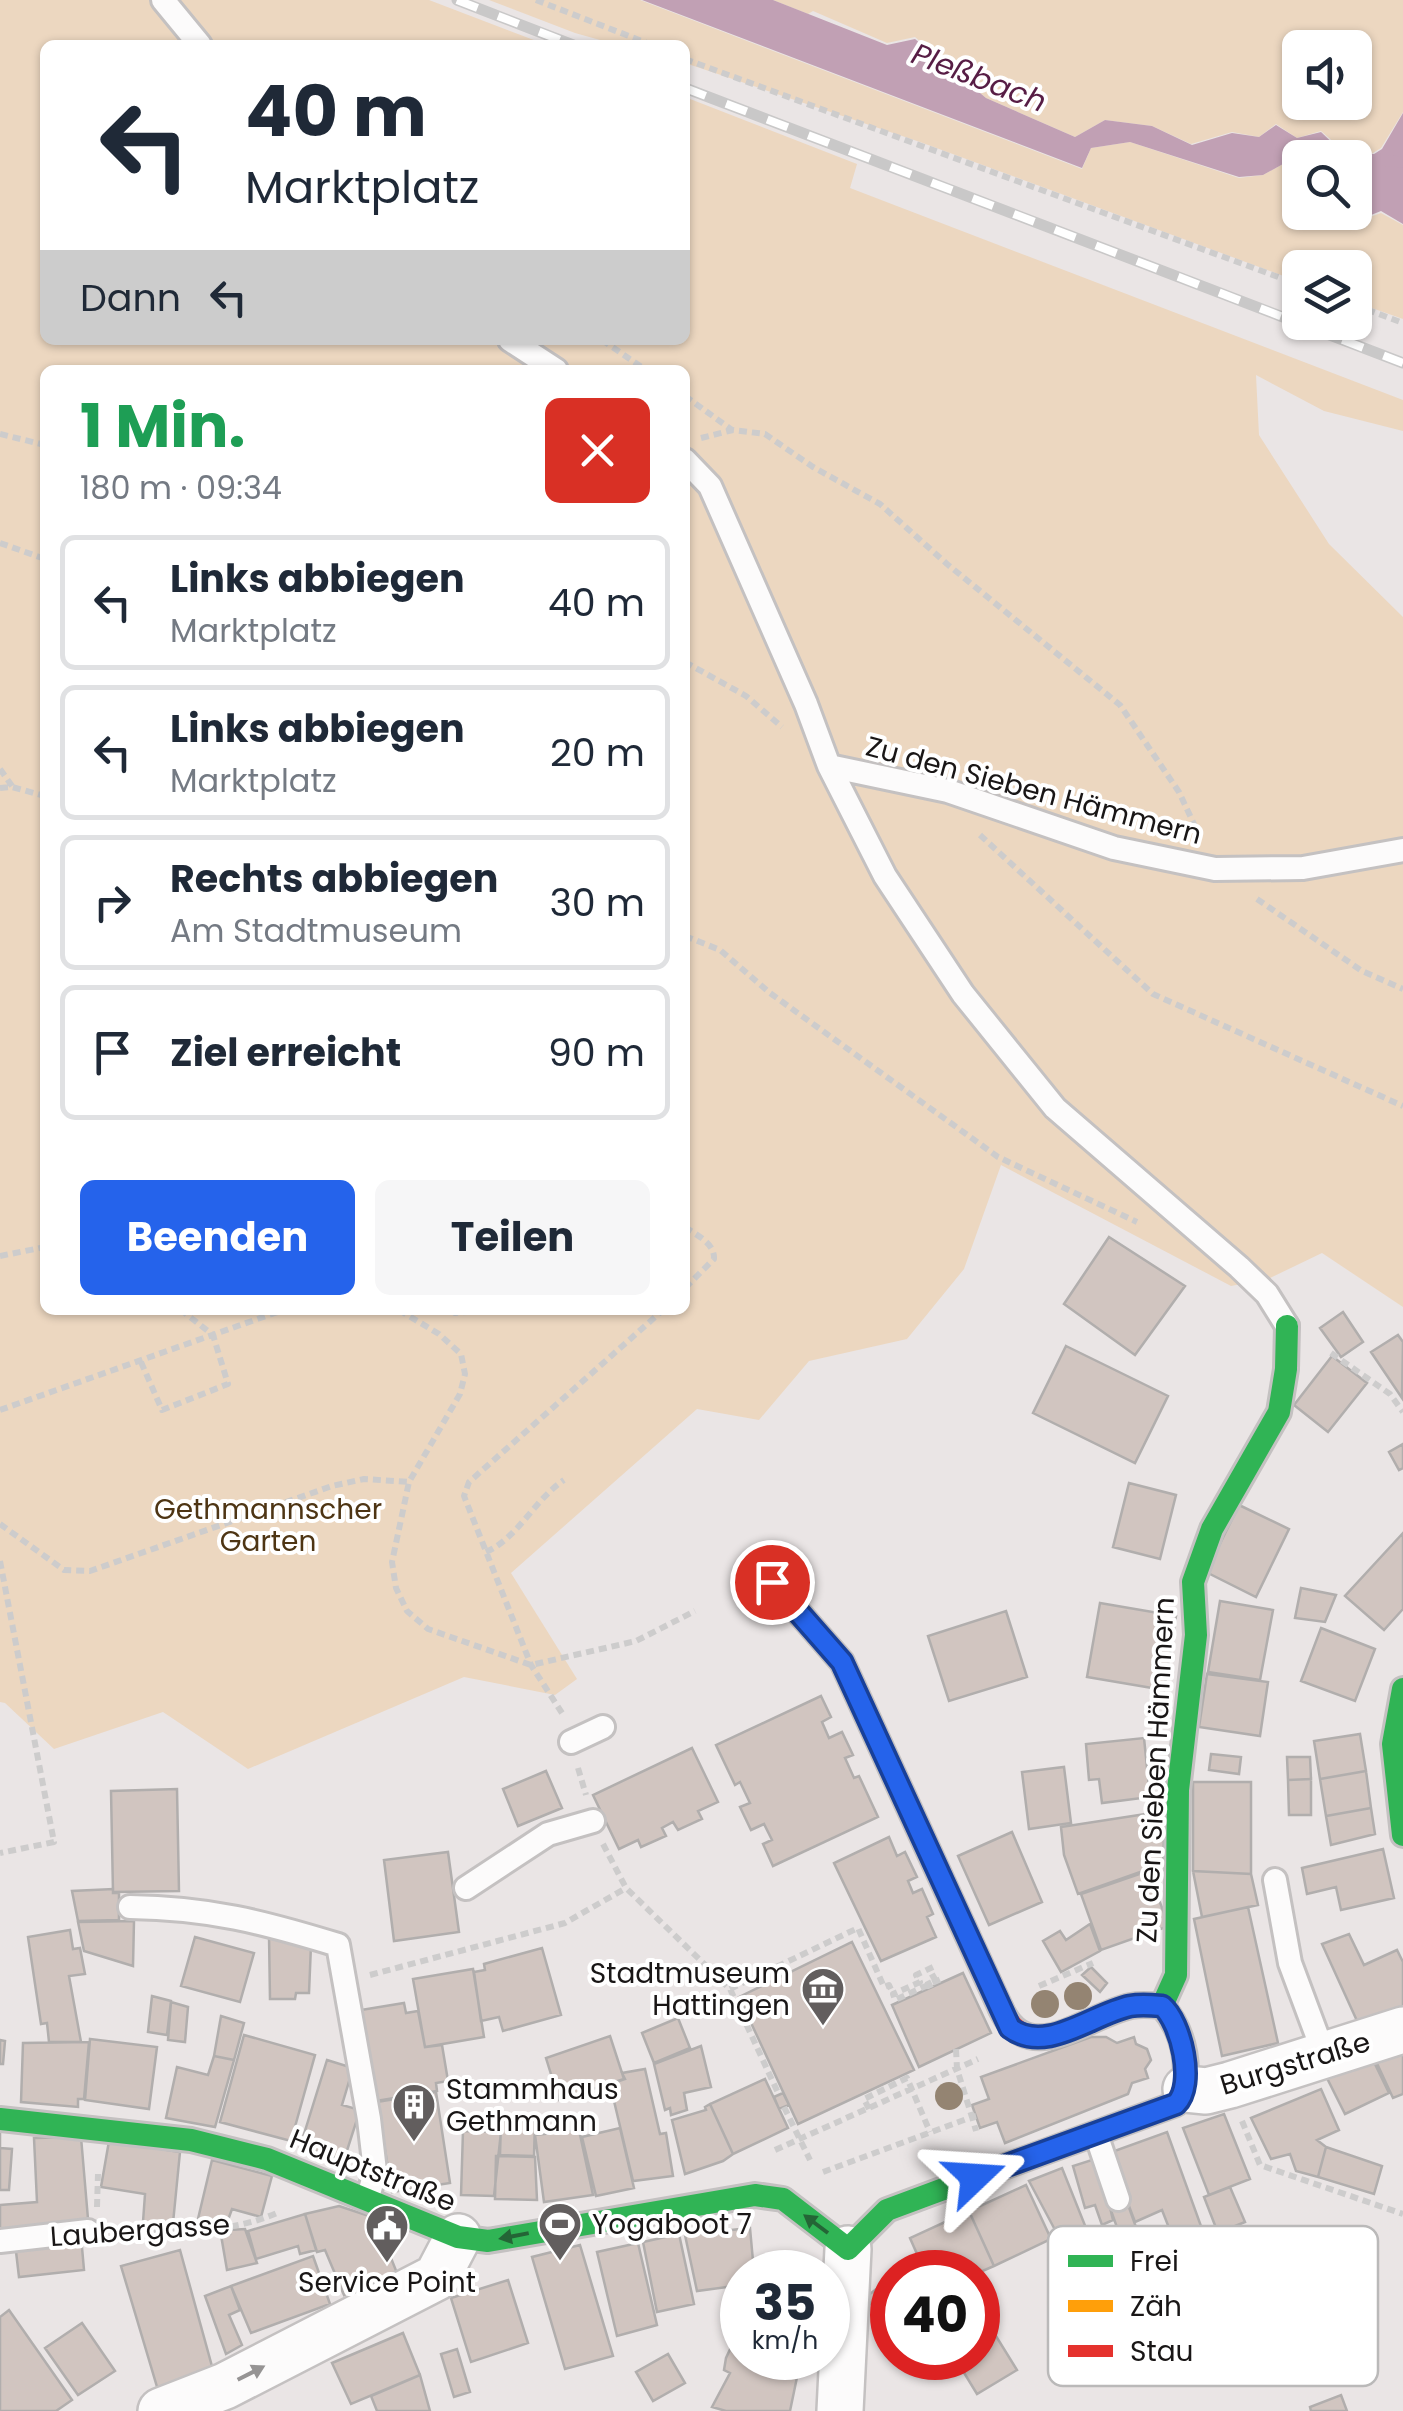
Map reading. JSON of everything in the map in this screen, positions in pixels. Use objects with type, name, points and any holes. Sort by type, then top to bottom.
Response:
[{"type":"street","name":"Zu den Sieben Hämmern","points":[[1162,2006],[1176,1974],[1178,1790],[1196,1635],[1193,1582],[1212,1529],[1279,1412],[1287,1326]]},
{"type":"street","points":[[772,1582],[842,1662],[1010,2028],[1033,2039],[1130,2006],[1162,2006],[1171,2014],[1186,2073],[1186,2089],[1176,2104],[881,2212],[848,2248],[840,2411]]},
{"type":"street","points":[[1403,1689],[1393,1721],[1393,1765],[1403,1835]]},
{"type":"street","name":"Burgstraße","points":[[1186,2089],[1230,2085],[1403,2030]]},
{"type":"street","name":"Hauptstraße","points":[[0,2119],[191,2140],[267,2159],[458,2237],[488,2241],[713,2201],[755,2195],[784,2198]]},
{"type":"street","points":[[784,2198],[848,2248]]},
{"type":"street","points":[[161,2411],[226,2386],[436,2277],[458,2237]]},
{"type":"lane","points":[[163,0],[196,40]]},
{"type":"lane","points":[[518,345],[548,365]]},
{"type":"lane","name":"Zu den Sieben Hämmern","points":[[690,465],[710,486],[806,704],[829,766],[885,876],[963,994],[1055,1108],[1267,1294],[1287,1326]]},
{"type":"lane","name":"Zu den Sieben Hämmern","points":[[829,766],[948,792],[1114,848],[1215,869],[1303,868],[1403,850]]},
{"type":"lane","points":[[571,1742],[603,1727]]},
{"type":"lane","points":[[466,1888],[548,1834],[593,1821]]},
{"type":"lane","points":[[1274,1880],[1290,1963],[1325,2056]]},
{"type":"lane","points":[[130,1907],[188,1908],[264,1922],[338,1945],[370,2118],[374,2171],[368,2198]]},
{"type":"lane","points":[[1096,2134],[1118,2199]]},
{"type":"lane","name":"Laubergasse","points":[[0,2241],[88,2231]]},
{"type":"path","points":[[536,0],[639,40]]},
{"type":"path","points":[[690,61],[1282,278]]},
{"type":"path","points":[[1372,312],[1403,323]]},
{"type":"path","points":[[609,345],[639,365]]},
{"type":"path","points":[[690,400],[733,430]]},
{"type":"path","points":[[690,441],[733,430],[765,434],[813,467],[880,504],[1120,705],[1179,792],[1215,869],[1362,971],[1403,989]]},
{"type":"path","points":[[0,434],[40,444]]},
{"type":"path","points":[[0,544],[40,556]]},
{"type":"path","points":[[690,665],[746,696],[829,766]]},
{"type":"path","points":[[0,769],[12,787]]},
{"type":"path","points":[[0,788],[40,795]]},
{"type":"path","points":[[965,828],[982,836],[1153,994],[1403,1106]]},
{"type":"path","points":[[690,938],[720,950],[770,993],[998,1157],[1150,1228]]},
{"type":"path","points":[[690,1231],[708,1244],[714,1259],[690,1283]]},
{"type":"path","points":[[0,1256],[40,1249]]},
{"type":"path","points":[[141,1362],[162,1410],[228,1384],[213,1335],[187,1315]]},
{"type":"path","points":[[0,1410],[269,1315]]},
{"type":"path","points":[[407,1315],[439,1334],[461,1354],[466,1374],[460,1394],[409,1482],[392,1562],[396,1588],[407,1612],[428,1628],[531,1665],[636,1641],[694,1611]]},
{"type":"path","points":[[657,1315],[469,1482],[464,1496],[531,1665],[561,1712],[593,1821],[608,1857],[626,1888],[730,1989],[765,2059],[778,2095]]},
{"type":"path","points":[[1287,1326],[1390,1394],[1403,1412]]},
{"type":"path","points":[[0,1524],[64,1570],[90,1572],[332,1486],[364,1479],[409,1482]]},
{"type":"path","points":[[486,1552],[500,1546],[550,1489],[564,1480]]},
{"type":"path","points":[[0,1561],[54,1842],[0,1854]]},
{"type":"path","points":[[345,1980],[565,1923],[626,1888]]},
{"type":"path","points":[[730,1989],[858,1928],[884,1987],[889,1985],[895,2000],[927,1986]]},
{"type":"path","points":[[998,2004],[1093,1963]]},
{"type":"path","points":[[893,1994],[920,1982],[916,1975]]},
{"type":"path","points":[[784,2198],[782,2171],[774,2151],[1006,2047],[1021,2036]]},
{"type":"path","points":[[784,2107],[817,2174],[974,2119],[956,2050]]},
{"type":"path","points":[[868,2109],[864,2099],[907,2078],[930,2132]]},
{"type":"path","points":[[1230,2085],[1260,2164],[1403,2214]]},
{"type":"path","name":"Laubergasse","points":[[88,2231],[190,2231],[259,2221],[333,2187]]},
{"type":"green space","name":"Gethmannscher Garten","points":[[0,0],[429,0],[534,40],[40,40],[40,345],[690,345],[690,99],[857,164],[850,188],[1403,400],[1403,431],[1324,411],[1256,375],[1259,435],[1329,544],[1403,617],[1403,1307],[1322,1253],[1268,1279],[1231,1286],[1001,1165],[964,1269],[907,1339],[809,1361],[759,1420],[697,1409],[511,1573],[577,1679],[555,1695],[464,1677],[248,1769],[163,1712],[54,1749],[0,1702]]},
{"type":"green space","points":[[489,0],[640,0],[1082,169],[1091,148],[1130,142],[1239,178],[1263,175],[1282,165],[1282,230],[1372,230],[1372,216],[1381,213],[1403,225],[1403,319],[1372,308],[1372,250],[1282,250],[1282,275],[920,142],[690,65],[690,40],[600,40]]},
{"type":"green space","points":[[773,0],[1403,0],[1403,112],[1381,148],[1372,154],[1372,140],[1331,140],[1321,131],[1297,138],[1276,124],[1259,137],[1232,132],[1191,144],[1152,126],[1105,120],[1075,137],[986,98],[915,37],[887,43],[813,11],[808,14]]},
{"type":"shaded area","points":[[642,0],[773,0],[887,45],[915,39],[986,98],[1075,137],[1105,120],[1152,126],[1192,145],[1232,133],[1259,137],[1276,125],[1297,138],[1321,132],[1329,140],[1282,140],[1282,165],[1263,175],[1239,177],[1130,142],[1091,148],[1082,168]]},
{"type":"shaded area","points":[[1403,113],[1403,224],[1381,211],[1372,215],[1372,155],[1382,149]]},
{"type":"building","points":[[1109,1237],[1185,1286],[1135,1355],[1064,1304]]},
{"type":"building","points":[[1343,1312],[1363,1342],[1341,1357],[1320,1328]]},
{"type":"building","points":[[1398,1335],[1403,1342],[1402,1398],[1371,1352]]},
{"type":"building","points":[[1066,1346],[1168,1396],[1135,1463],[1033,1413]]},
{"type":"building","points":[[1332,1356],[1367,1383],[1328,1432],[1294,1405]]},
{"type":"building","points":[[1403,1444],[1403,1468],[1399,1470],[1389,1452]]},
{"type":"building","points":[[1129,1483],[1176,1495],[1160,1559],[1113,1547]]},
{"type":"building","points":[[1239,1505],[1289,1529],[1256,1597],[1206,1572]]},
{"type":"building","points":[[1403,1533],[1403,1609],[1384,1630],[1345,1596]]},
{"type":"building","points":[[1301,1588],[1336,1595],[1325,1622],[1295,1618]]},
{"type":"building","points":[[1220,1601],[1273,1610],[1260,1680],[1208,1672]]},
{"type":"building","points":[[1100,1603],[1176,1616],[1164,1690],[1087,1677]]},
{"type":"building","points":[[1006,1611],[1027,1677],[949,1701],[928,1636]]},
{"type":"building","points":[[1321,1628],[1375,1649],[1355,1701],[1301,1681]]},
{"type":"building","points":[[1207,1674],[1268,1682],[1260,1736],[1199,1727]]},
{"type":"building","points":[[821,1696],[831,1717],[822,1722],[829,1738],[842,1732],[853,1755],[845,1758],[854,1778],[859,1776],[878,1817],[773,1866],[763,1844],[772,1840],[764,1824],[751,1830],[740,1807],[750,1803],[740,1782],[735,1785],[716,1745]]},
{"type":"building","points":[[1360,1734],[1366,1771],[1320,1779],[1314,1741]]},
{"type":"building","points":[[1144,1738],[1150,1797],[1102,1803],[1099,1779],[1089,1780],[1086,1744]]},
{"type":"building","points":[[692,1748],[718,1802],[698,1811],[702,1819],[678,1830],[673,1822],[662,1828],[666,1836],[641,1847],[638,1840],[619,1849],[593,1795]]},
{"type":"building","points":[[1211,1754],[1241,1757],[1239,1774],[1209,1770]]},
{"type":"building","points":[[1287,1757],[1310,1757],[1311,1779],[1288,1780]]},
{"type":"building","points":[[1064,1767],[1071,1823],[1029,1829],[1022,1772]]},
{"type":"building","points":[[546,1771],[562,1808],[518,1826],[503,1789]]},
{"type":"building","points":[[1366,1771],[1371,1808],[1326,1816],[1320,1779]]},
{"type":"building","points":[[1311,1779],[1311,1815],[1289,1815],[1288,1780]]},
{"type":"building","points":[[1193,1782],[1251,1782],[1251,1874],[1193,1871]]},
{"type":"building","points":[[177,1789],[179,1891],[113,1892],[111,1791]]},
{"type":"building","points":[[1371,1808],[1375,1834],[1331,1845],[1326,1816]]},
{"type":"building","points":[[1165,1811],[1163,1864],[1078,1894],[1064,1855],[1061,1827]]},
{"type":"building","points":[[1012,1832],[1042,1902],[989,1925],[958,1856]]},
{"type":"building","points":[[889,1837],[897,1856],[905,1852],[917,1877],[908,1881],[913,1893],[922,1889],[933,1914],[927,1917],[936,1937],[881,1961],[834,1863]]},
{"type":"building","points":[[1383,1849],[1394,1898],[1341,1910],[1336,1887],[1307,1894],[1302,1868]]},
{"type":"building","points":[[448,1852],[459,1932],[394,1941],[384,1860]]},
{"type":"building","points":[[1148,1871],[1169,1926],[1101,1950],[1081,1894]]},
{"type":"building","points":[[1193,1871],[1251,1874],[1258,1905],[1202,1917]]},
{"type":"building","points":[[113,1889],[113,1893],[119,1893],[119,1920],[78,1921],[72,1891]]},
{"type":"building","points":[[1248,1907],[1278,2043],[1222,2056],[1194,1919]]},
{"type":"building","points":[[134,1921],[133,1966],[84,1951],[78,1922]]},
{"type":"building","points":[[1090,1924],[1100,1951],[1061,1972],[1043,1941],[1060,1931],[1066,1940]]},
{"type":"building","points":[[70,1930],[73,1949],[80,1948],[85,1974],[69,1976],[81,2042],[49,2042],[47,2023],[41,2024],[28,1937]]},
{"type":"building","points":[[1349,1934],[1364,1965],[1397,1950],[1403,1962],[1403,2015],[1363,2034],[1322,1944]]},
{"type":"building","points":[[269,1935],[311,1945],[309,1993],[296,1993],[295,1999],[270,1999]]},
{"type":"building","points":[[195,1937],[254,1953],[240,2002],[181,1986]]},
{"type":"building","name":"Stadtmuseum Hattingen","points":[[852,1942],[914,2070],[798,2124],[739,1997]]},
{"type":"building","points":[[542,1948],[561,2015],[503,2031],[499,2017],[481,2021],[474,1972],[485,1970],[484,1964]]},
{"type":"building","points":[[1091,1967],[1107,1983],[1100,1992],[1082,1975]]},
{"type":"building","points":[[473,1969],[484,2037],[425,2047],[413,1979]]},
{"type":"building","points":[[963,1973],[991,2033],[919,2067],[892,2005]]},
{"type":"building","points":[[152,1996],[171,2001],[167,2035],[148,2032]]},
{"type":"building","points":[[171,2002],[188,2007],[185,2042],[168,2040]]},
{"type":"building","points":[[404,2003],[406,2013],[418,2011],[425,2047],[442,2045],[448,2081],[436,2083],[437,2091],[376,2101],[361,2010]]},
{"type":"building","points":[[221,2016],[244,2023],[234,2060],[214,2056]]},
{"type":"building","points":[[678,2018],[690,2048],[654,2063],[642,2033]]},
{"type":"building","points":[[244,2035],[315,2055],[291,2141],[220,2122]]},
{"type":"building","points":[[610,2036],[624,2079],[559,2100],[546,2058]]},
{"type":"building","points":[[1091,2037],[1106,2037],[1117,2043],[1134,2037],[1136,2044],[1147,2049],[1151,2060],[1145,2069],[1148,2078],[1132,2083],[1128,2094],[1005,2143],[997,2122],[980,2128],[972,2105],[989,2099],[981,2077]]},
{"type":"building","points":[[90,2039],[157,2047],[149,2109],[85,2100]]},
{"type":"building","points":[[0,2040],[5,2041],[3,2064],[0,2064]]},
{"type":"building","points":[[89,2042],[84,2099],[78,2099],[78,2107],[21,2102],[23,2043]]},
{"type":"building","points":[[1403,2044],[1403,2094],[1393,2098],[1374,2057]]},
{"type":"building","points":[[701,2046],[711,2087],[684,2093],[687,2110],[671,2115],[670,2108],[665,2110],[654,2064]]},
{"type":"building","points":[[214,2056],[234,2060],[215,2127],[166,2118],[177,2067],[208,2075]]},
{"type":"building","points":[[1372,2058],[1389,2093],[1345,2114],[1327,2078]]},
{"type":"building","points":[[327,2060],[353,2068],[342,2105],[360,2110],[344,2160],[300,2147]]},
{"type":"building","points":[[645,2069],[660,2134],[666,2133],[673,2176],[633,2181],[610,2084],[625,2079],[622,2073]]},
{"type":"building","points":[[765,2079],[788,2128],[733,2154],[710,2104]]},
{"type":"building","points":[[1321,2089],[1339,2130],[1317,2140],[1326,2147],[1318,2177],[1296,2171],[1290,2154],[1271,2159],[1251,2118]]},
{"type":"building","name":"Stammhaus Gethmann","points":[[436,2092],[450,2183],[392,2192],[377,2102]]},
{"type":"building","points":[[783,2093],[789,2105],[779,2109],[774,2097]]},
{"type":"building","points":[[710,2104],[733,2154],[685,2174],[672,2120],[706,2110]]},
{"type":"building","points":[[1224,2114],[1250,2179],[1209,2195],[1183,2128]]},
{"type":"building","points":[[501,2121],[535,2121],[534,2156],[500,2155]]},
{"type":"building","points":[[620,2128],[634,2188],[596,2196],[582,2137]]},
{"type":"building","points":[[579,2130],[593,2195],[544,2202],[535,2135]]},
{"type":"building","points":[[463,2131],[501,2132],[494,2196],[461,2195]]},
{"type":"building","points":[[1167,2132],[1201,2226],[1168,2226],[1162,2210],[1135,2222],[1109,2153]]},
{"type":"building","points":[[81,2137],[88,2219],[0,2230],[0,2205],[37,2202],[34,2138]]},
{"type":"building","points":[[109,2141],[180,2152],[173,2223],[143,2222],[145,2194],[101,2187]]},
{"type":"building","points":[[1326,2147],[1382,2166],[1374,2194],[1318,2177]]},
{"type":"building","points":[[0,2148],[12,2149],[9,2190],[0,2190]]},
{"type":"building","points":[[496,2156],[535,2157],[537,2200],[495,2199]]},
{"type":"building","points":[[1098,2158],[1113,2220],[1102,2225],[1095,2205],[1085,2208],[1073,2166]]},
{"type":"building","points":[[212,2160],[272,2176],[261,2217],[232,2209],[228,2220],[197,2223]]},
{"type":"building","points":[[1062,2168],[1085,2226],[1053,2226],[1029,2181]]},
{"type":"building","points":[[1026,2185],[1048,2240],[1000,2263],[1000,2250],[987,2250],[969,2211]]},
{"type":"building","points":[[1230,2187],[1245,2222],[1215,2226],[1204,2197]]},
{"type":"building","points":[[1125,2196],[1136,2226],[1116,2226],[1108,2202]]},
{"type":"building","points":[[339,2206],[375,2218],[397,2273],[344,2295],[325,2250],[317,2252],[305,2214]]},
{"type":"building","points":[[969,2211],[987,2250],[915,2250],[910,2238]]},
{"type":"building","points":[[305,2214],[316,2250],[300,2254],[298,2246],[256,2259],[248,2231]]},
{"type":"building","points":[[750,2228],[752,2250],[720,2250],[720,2288],[697,2291],[685,2235]]},
{"type":"building","points":[[245,2229],[257,2263],[227,2270],[221,2235]]},
{"type":"building","points":[[679,2234],[694,2304],[657,2312],[643,2242]]},
{"type":"building","points":[[81,2236],[84,2270],[19,2277],[15,2243]]},
{"type":"building","points":[[638,2243],[657,2325],[617,2336],[597,2252]]},
{"type":"building","points":[[580,2245],[613,2356],[565,2369],[532,2257]]},
{"type":"building","points":[[180,2250],[213,2370],[158,2390],[121,2266]]},
{"type":"building","points":[[313,2256],[330,2304],[251,2333],[231,2286]]},
{"type":"building","points":[[508,2280],[528,2343],[471,2362],[451,2298]]},
{"type":"building","points":[[231,2286],[240,2310],[229,2315],[242,2345],[226,2354],[205,2296]]},
{"type":"building","points":[[9,2310],[72,2400],[56,2411],[0,2411],[0,2317]]},
{"type":"building","points":[[82,2323],[115,2371],[78,2395],[45,2348]]},
{"type":"building","points":[[403,2333],[420,2375],[351,2404],[332,2363]]},
{"type":"building","points":[[1000,2343],[1017,2370],[977,2394],[968,2380],[1000,2380]]},
{"type":"building","points":[[457,2349],[470,2392],[454,2397],[441,2354]]},
{"type":"building","points":[[668,2354],[685,2383],[653,2401],[636,2372]]},
{"type":"building","points":[[420,2375],[430,2411],[377,2411],[371,2396]]},
{"type":"building","points":[[726,2380],[796,2380],[790,2411],[726,2411],[712,2407]]},
{"type":"building","points":[[1341,2395],[1347,2411],[1311,2411],[1310,2407]]},
{"type":"waterway","name":"Pleßbach","points":[[1372,159],[1403,162]]},
{"type":"railway","points":[[457,0],[560,40]]},
{"type":"railway","points":[[690,90],[1403,363]]},
{"type":"traffic: fast","points":[[1162,2006],[1176,1975],[1178,1790],[1196,1635],[1193,1582],[1212,1529],[1279,1412],[1287,1326]]},
{"type":"traffic: fast","points":[[1403,1689],[1393,1744],[1403,1835]]},
{"type":"traffic: fast","points":[[0,2119],[191,2140],[267,2159],[458,2237],[488,2241],[755,2195],[783,2199],[848,2249],[887,2210],[973,2178]]},
{"type":"traffic: slow","points":[[772,1582],[842,1662],[1001,2009]]},
{"type":"traffic: jam","points":[[973,2178],[1176,2104],[1185,2080],[1181,2040],[1162,2006],[1131,2006],[1043,2037],[1027,2036],[1013,2027],[1001,2009]]},
{"type":"place","name":"Stadtmuseum Hattingen","points":[[823,2027]]},
{"type":"place","name":"Stammhaus Gethmann","points":[[414,2143]]},
{"type":"place","name":"Yogaboot 7","points":[[560,2262]]},
{"type":"place","name":"Service Point","points":[[387,2264]]},
{"type":"route","points":[[772,1582],[842,1662],[1010,2028],[1033,2039],[1130,2006],[1162,2006],[1171,2014],[1186,2073],[1184,2096],[1176,2104],[975,2177]]}]
